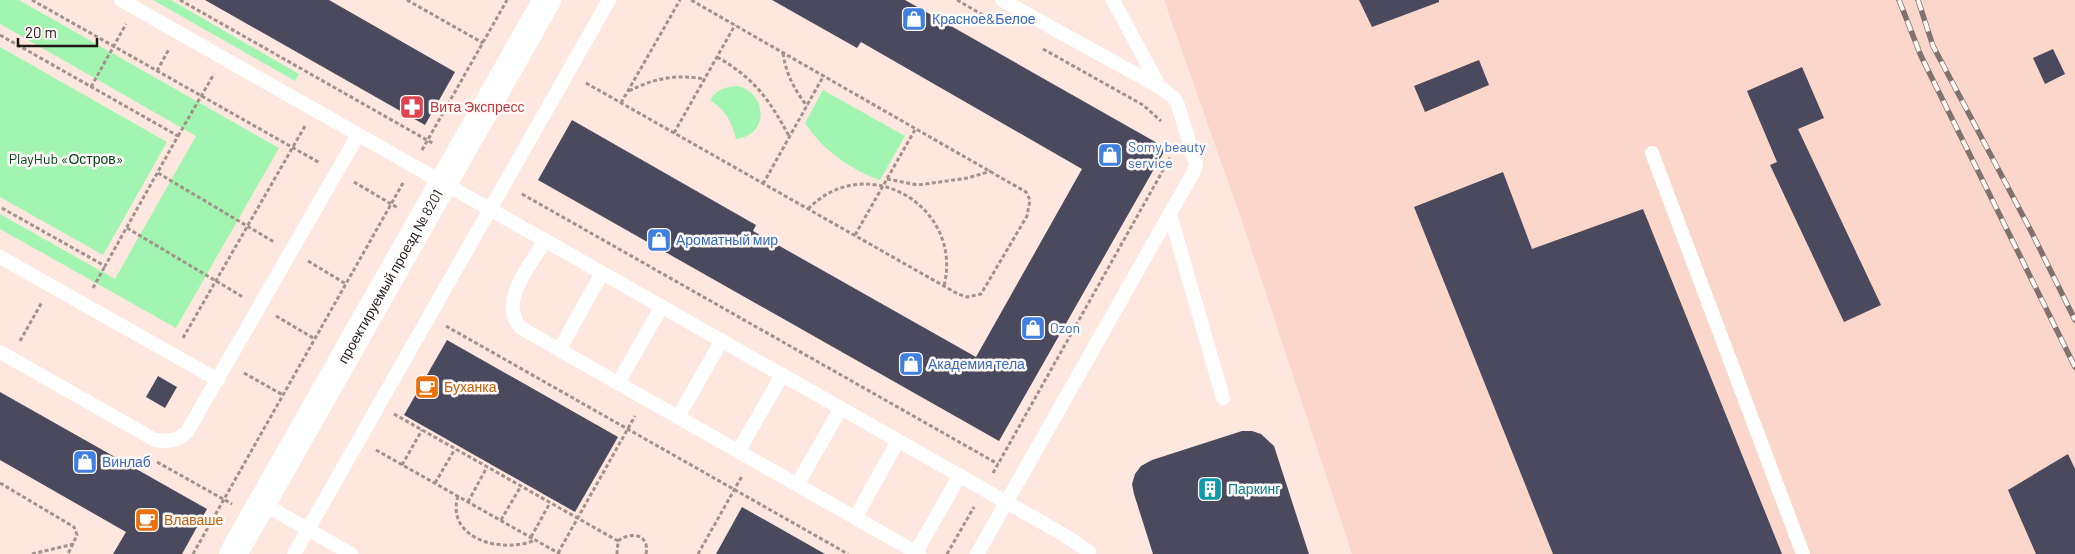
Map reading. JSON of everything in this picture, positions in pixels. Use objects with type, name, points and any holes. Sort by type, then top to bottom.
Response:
[{"type":"street","name":"проектируемый проезд № 8201","points":[[233,554],[548,0]]},
{"type":"lane","points":[[121,0],[1007,502],[1080,544],[1089,552]]},
{"type":"lane","points":[[294,554],[609,0]]},
{"type":"lane","points":[[977,554],[1193,173],[1196,162],[1178,105],[1174,98],[1161,88],[1002,0]]},
{"type":"lane","points":[[1113,0],[1161,88]]},
{"type":"lane","points":[[5,355],[155,440],[164,442],[180,438],[187,432],[218,380],[358,135]]},
{"type":"lane","points":[[1652,153],[1803,554]]},
{"type":"lane","points":[[1170,214],[1223,398]]},
{"type":"lane","points":[[545,240],[516,291],[511,309],[516,323],[521,328],[558,350],[918,553],[960,476]]},
{"type":"lane","points":[[0,257],[218,380]]},
{"type":"lane","points":[[558,350],[602,273]]},
{"type":"lane","points":[[618,383],[662,306]]},
{"type":"lane","points":[[678,417],[722,340]]},
{"type":"lane","points":[[738,452],[782,375]]},
{"type":"lane","points":[[797,485],[841,408]]},
{"type":"lane","points":[[855,518],[898,441]]},
{"type":"lane","points":[[258,510],[308,530],[351,554]]},
{"type":"path","points":[[32,0],[422,221]]},
{"type":"path","points":[[180,0],[458,158]]},
{"type":"path","points":[[407,0],[483,43]]},
{"type":"path","points":[[193,554],[507,0]]},
{"type":"path","points":[[621,103],[680,0]]},
{"type":"path","points":[[568,73],[944,286],[967,298],[981,294],[1027,216],[1030,200],[1026,192],[992,170],[691,0]]},
{"type":"path","points":[[957,0],[991,19]]},
{"type":"path","points":[[91,87],[136,8]]},
{"type":"path","points":[[674,133],[735,25]]},
{"type":"path","points":[[0,35],[178,136]]},
{"type":"path","points":[[1042,48],[1143,105],[1165,125]]},
{"type":"path","points":[[783,52],[785,68],[791,82],[807,106]]},
{"type":"path","points":[[717,57],[750,78],[763,92],[790,137]]},
{"type":"path","points":[[0,207],[105,266],[223,58]]},
{"type":"path","points":[[628,92],[650,81],[667,76],[705,79]]},
{"type":"path","points":[[763,184],[824,76]]},
{"type":"path","points":[[173,355],[328,84]]},
{"type":"path","points":[[854,235],[916,128]]},
{"type":"path","points":[[947,554],[1173,152]]},
{"type":"path","points":[[887,179],[918,185],[968,178],[992,170]]},
{"type":"path","points":[[158,172],[346,284]]},
{"type":"path","points":[[505,184],[998,464]]},
{"type":"path","points":[[808,209],[817,199],[841,187],[868,184],[883,185],[917,202],[935,222],[945,246],[947,273],[944,286]]},
{"type":"path","points":[[126,228],[315,339]]},
{"type":"path","points":[[5,355],[51,286]]},
{"type":"path","points":[[429,316],[848,554]]},
{"type":"path","points":[[359,440],[559,553],[645,399]]},
{"type":"path","points":[[378,405],[618,541]]},
{"type":"path","points":[[402,464],[422,430]]},
{"type":"path","points":[[435,483],[455,449]]},
{"type":"path","points":[[698,554],[752,459]]},
{"type":"path","points":[[155,461],[224,500],[258,510]]},
{"type":"path","points":[[468,502],[488,467]]},
{"type":"path","points":[[0,483],[68,522],[74,528],[77,535],[68,554]]},
{"type":"path","points":[[501,520],[521,486]]},
{"type":"path","points":[[458,496],[457,514],[461,526],[474,542]]},
{"type":"path","points":[[530,537],[550,503]]},
{"type":"path","points":[[617,554],[618,541],[626,535],[635,534],[643,539],[647,548],[646,554]]},
{"type":"path","points":[[519,550],[535,540]]},
{"type":"path","points":[[32,554],[74,544]]},
{"type":"shaded area","points":[[1164,0],[2075,0],[2075,554],[1352,554],[1244,227]]},
{"type":"green space","points":[[0,0],[19,0],[279,148],[176,328],[0,229],[0,214],[115,279],[196,136],[0,24]]},
{"type":"green space","points":[[153,0],[171,0],[299,74],[295,81]]},
{"type":"green space","name":"PlayHub «Остров»","points":[[0,47],[167,142],[103,255],[0,197]]},
{"type":"green space","points":[[738,86],[748,90],[755,97],[761,114],[759,123],[754,131],[747,136],[736,139],[727,116],[710,100],[722,89]]},
{"type":"green space","points":[[823,90],[905,136],[880,180],[858,171],[838,158],[828,150],[805,123]]},
{"type":"building","points":[[205,0],[329,0],[455,72],[425,125]]},
{"type":"building","points":[[772,0],[905,0],[1166,148],[999,441],[538,180],[572,120],[756,225],[753,231],[976,357],[1082,169],[861,42],[857,48]]},
{"type":"building","points":[[1359,0],[1439,0],[1439,2],[1372,27]]},
{"type":"building","points":[[2053,49],[2065,74],[2045,84],[2033,58]]},
{"type":"building","points":[[1479,60],[1489,85],[1425,112],[1414,86]]},
{"type":"building","points":[[1802,67],[1824,118],[1798,129],[1881,305],[1844,322],[1770,165],[1777,162],[1747,91]]},
{"type":"building","points":[[1503,172],[1532,249],[1643,209],[1782,554],[1553,554],[1414,207]]},
{"type":"building","points":[[447,340],[618,437],[575,512],[404,415]]},
{"type":"building","points":[[158,376],[177,387],[165,408],[146,397]]},
{"type":"building","points":[[0,392],[207,509],[182,554],[113,554],[126,532],[0,460]]},
{"type":"building","name":"Паркинг","points":[[1242,431],[1252,431],[1261,434],[1274,446],[1309,554],[1153,554],[1134,494],[1132,484],[1135,474],[1141,466],[1152,460]]},
{"type":"building","points":[[2068,454],[2075,469],[2075,554],[2036,554],[2008,490]]},
{"type":"building","points":[[742,507],[825,554],[716,554]]},
{"type":"railway","points":[[1899,0],[1921,56],[2075,367]]},
{"type":"railway","points":[[1918,0],[1933,46],[2031,231],[2075,320]]},
{"type":"place","name":"Красное&Белое","points":[[914,19]]},
{"type":"place","name":"Вита Экспресс","points":[[412,107]]},
{"type":"place","name":"Somy beauty service","points":[[1110,155]]},
{"type":"place","name":"Ароматный мир","points":[[659,240]]},
{"type":"place","name":"Ozon","points":[[1033,328]]},
{"type":"place","name":"Академия тела","points":[[911,364]]},
{"type":"place","name":"Буханка","points":[[427,387]]},
{"type":"place","name":"Винлаб","points":[[85,462]]},
{"type":"place","name":"Паркинг","points":[[1210,489]]},
{"type":"place","name":"Влаваше","points":[[147,520]]}]
